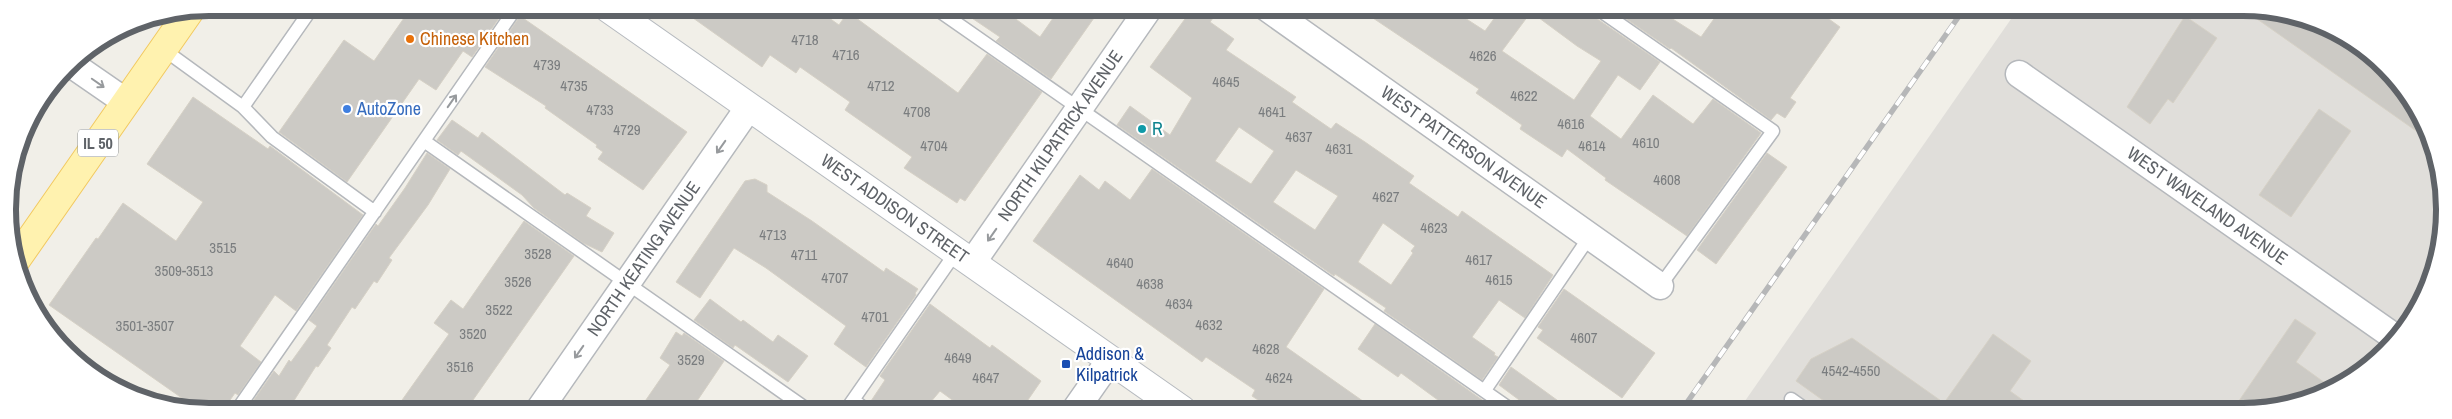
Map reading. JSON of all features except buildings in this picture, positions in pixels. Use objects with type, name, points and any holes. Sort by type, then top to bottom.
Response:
[{"type":"main road","name":"WEST ADDISON STREET","points":[[619,16],[1172,403]]},
{"type":"main road","name":"IL 50","points":[[21,252],[185,18]]},
{"type":"street","name":"NORTH KILPATRICK AVENUE","points":[[964,258],[1080,108],[1143,16]]},
{"type":"street","name":"WEST PATTERSON AVENUE","points":[[1279,16],[1660,286]]},
{"type":"street","points":[[78,68],[126,102]]},
{"type":"street","name":"WEST WAVELAND AVENUE","points":[[2020,74],[2390,334]]},
{"type":"street","name":"NORTH KEATING AVENUE","points":[[544,403],[749,107]]},
{"type":"street","points":[[1080,403],[1110,360]]},
{"type":"lane","points":[[243,108],[306,16]]},
{"type":"lane","points":[[242,403],[510,16]]},
{"type":"lane","points":[[948,16],[1502,403]]},
{"type":"lane","points":[[1608,16],[1773,131],[1660,286]]},
{"type":"lane","points":[[163,49],[243,108],[272,137],[374,212]]},
{"type":"lane","points":[[424,141],[798,403]]},
{"type":"lane","points":[[1484,390],[1590,236]]},
{"type":"lane","points":[[852,403],[964,258]]},
{"type":"lane","points":[[1791,399],[1797,403]]},
{"type":"shaded area","points":[[2013,16],[2242,16],[2268,18],[2293,23],[2377,71],[2403,102],[2421,136],[2432,172],[2436,210],[2429,260],[2416,295],[2396,327],[2370,355],[2339,377],[2316,388],[2280,399],[2242,403],[1744,403]]},
{"type":"railway","points":[[1687,403],[1959,16]]},
{"type":"place","name":"Chinese Kitchen","points":[[410,39]]},
{"type":"place","name":"AutoZone","points":[[347,109]]},
{"type":"place","name":"R","points":[[1142,129]]},
{"type":"place","name":"Addison & Kilpatrick","points":[[1066,364]]}]
